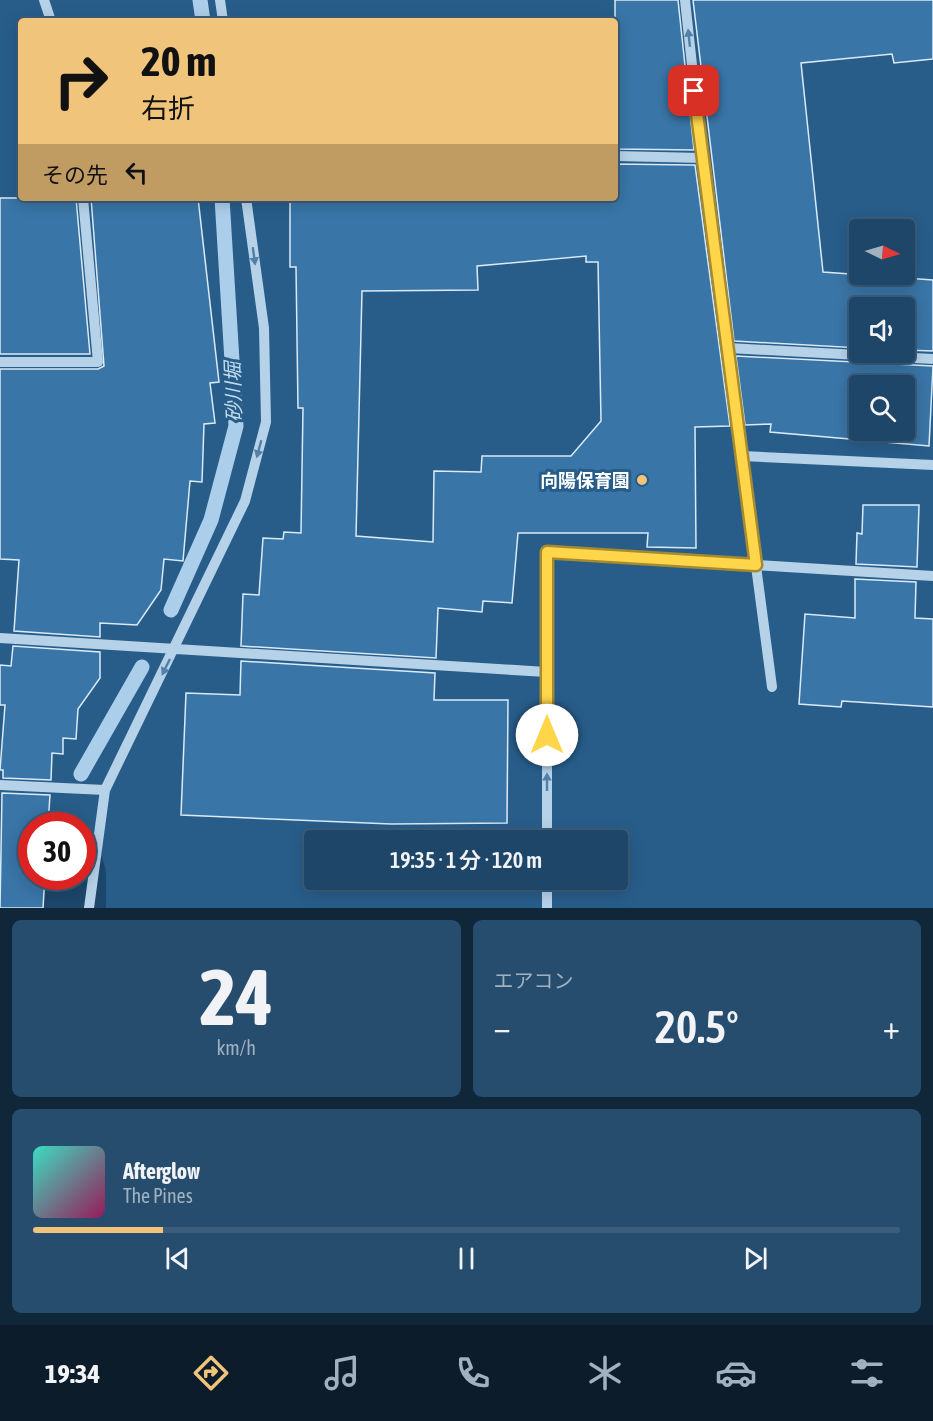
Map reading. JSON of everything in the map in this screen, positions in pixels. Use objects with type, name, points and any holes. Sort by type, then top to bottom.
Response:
[{"type":"street","points":[[44,0],[50,18]]},
{"type":"street","points":[[220,0],[223,18]]},
{"type":"street","points":[[685,0],[702,158],[729,348],[772,687]]},
{"type":"street","points":[[618,156],[702,158]]},
{"type":"street","points":[[0,362],[98,362],[83,201]]},
{"type":"street","points":[[89,908],[105,790],[244,501],[266,422],[264,328],[246,201]]},
{"type":"street","points":[[729,348],[933,359]]},
{"type":"street","points":[[742,456],[933,465]]},
{"type":"street","points":[[547,830],[547,552],[933,576]]},
{"type":"street","points":[[0,638],[175,647],[546,672]]},
{"type":"street","points":[[0,785],[105,790]]},
{"type":"street","points":[[547,890],[547,908]]},
{"type":"building","points":[[615,0],[678,0],[694,150],[618,149],[618,18],[615,18]]},
{"type":"building","points":[[693,0],[933,0],[933,59],[894,63],[892,54],[801,63],[823,272],[849,274],[849,285],[915,285],[915,279],[933,280],[933,351],[915,350],[915,297],[849,297],[849,347],[734,341]]},
{"type":"building","points":[[618,164],[695,165],[730,426],[695,427],[696,548],[647,547],[648,533],[518,533],[512,603],[483,601],[482,612],[438,608],[436,658],[241,646],[243,594],[259,595],[263,538],[283,539],[284,532],[301,533],[303,408],[298,408],[296,267],[290,267],[290,201],[618,201]],"holes":[[[586,256],[586,262],[598,262],[601,421],[571,456],[482,456],[481,472],[434,471],[433,542],[356,536],[362,291],[478,290],[477,266]]]},
{"type":"building","points":[[0,198],[18,198],[18,201],[76,201],[90,354],[0,354]]},
{"type":"building","points":[[91,201],[198,201],[219,382],[210,383],[215,423],[204,424],[202,482],[190,481],[183,561],[164,559],[161,590],[137,625],[100,623],[100,637],[14,631],[19,560],[0,559],[0,369],[98,369],[104,366]]},
{"type":"building","points":[[736,356],[933,366],[929,446],[872,441],[915,441],[915,375],[849,375],[849,439],[770,432],[771,424],[745,425]]},
{"type":"building","points":[[863,505],[919,505],[917,567],[856,564],[857,533],[862,534]]},
{"type":"building","points":[[855,579],[916,582],[915,618],[933,619],[933,707],[842,701],[841,707],[799,704],[805,614],[855,618]]},
{"type":"building","points":[[13,646],[100,652],[100,678],[78,709],[76,739],[63,738],[63,754],[52,753],[51,780],[3,778],[3,770],[0,770],[5,705],[0,705],[0,665],[11,666]]},
{"type":"building","points":[[241,661],[435,673],[434,700],[508,700],[507,823],[391,824],[181,815],[186,693],[240,695]]},
{"type":"building","points":[[2,793],[50,795],[49,812],[18,812],[18,890],[44,890],[43,908],[0,908]]},
{"type":"waterway","name":"砂川堀","points":[[200,0],[203,18]]},
{"type":"waterway","name":"砂川堀","points":[[171,610],[211,520],[236,426],[222,201]]},
{"type":"waterway","name":"砂川堀","points":[[81,774],[142,667]]},
{"type":"waterway","name":"砂川堀","points":[[62,890],[62,908]]},
{"type":"place","name":"向陽保育園","points":[[642,480]]},
{"type":"route","points":[[547,735],[547,552],[756,565],[694,91]]}]
